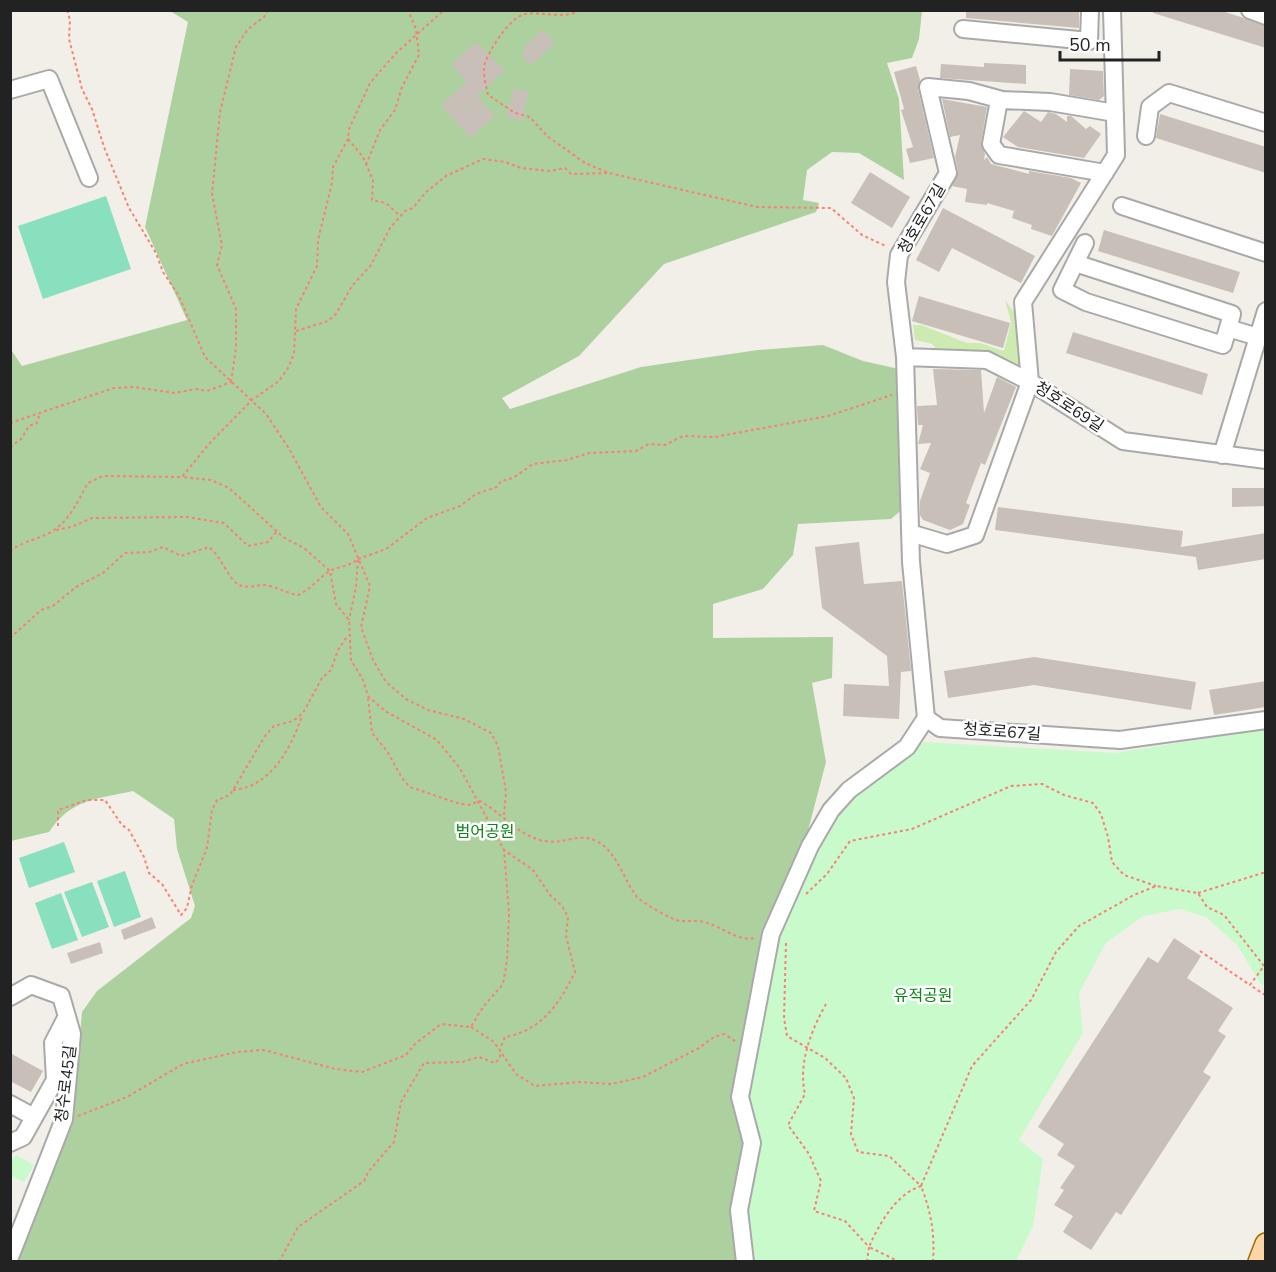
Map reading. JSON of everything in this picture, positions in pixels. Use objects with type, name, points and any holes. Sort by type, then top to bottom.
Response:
[{"type":"main road","points":[[1259,1262],[1266,1244]]},
{"type":"street","points":[[963,29],[1089,40],[1089,10]]},
{"type":"street","name":"청호로69길","points":[[1112,10],[1116,155],[1023,302],[1030,382],[1123,441],[1266,460]]},
{"type":"street","points":[[1250,10],[1266,16]]},
{"type":"street","points":[[10,90],[49,79],[89,178]]},
{"type":"street","name":"청호로67길","points":[[999,99],[969,91],[928,87],[948,173],[901,252],[896,282],[905,357],[910,533],[926,718],[940,728],[1120,740],[1266,720]]},
{"type":"street","points":[[1146,136],[1150,107],[1169,93],[1266,123]]},
{"type":"street","points":[[1105,173],[999,155],[991,144],[999,99],[1050,102],[1115,113]]},
{"type":"street","points":[[1122,206],[1266,253]]},
{"type":"street","points":[[1076,263],[1232,314],[1223,345],[1086,302],[1062,290],[1085,243]]},
{"type":"street","points":[[1222,455],[1259,348],[1266,311]]},
{"type":"street","points":[[1228,328],[1259,348]]},
{"type":"street","points":[[905,357],[987,360],[1030,382],[975,535],[947,544],[910,533]]},
{"type":"street","points":[[745,1262],[739,1210],[752,1143],[740,1097],[773,930],[810,846],[831,810],[849,790],[907,747],[926,718]]},
{"type":"street","name":"청수로45길","points":[[10,997],[31,985],[61,996],[72,1034],[65,1117],[10,1257]]},
{"type":"street","points":[[10,1143],[23,1137],[55,1080],[54,1043],[67,1016]]},
{"type":"street","points":[[10,1104],[34,1117]]},
{"type":"path","points":[[67,10],[70,20],[69,39],[82,89],[92,109],[129,208],[156,253],[163,272],[179,296],[205,357],[252,400],[277,429],[321,507],[348,534],[370,586],[361,627],[373,660],[386,682],[406,699],[428,710],[478,724],[491,733],[498,746],[506,792],[504,815]]},
{"type":"path","points":[[231,382],[236,348],[236,309],[217,266],[222,244],[212,194],[220,112],[236,47],[248,29],[264,17],[268,10]]},
{"type":"path","points":[[366,165],[380,130],[395,110],[402,87],[419,55],[416,30],[408,10]]},
{"type":"path","points":[[182,477],[208,445],[252,400],[279,381],[288,368],[294,354],[296,309],[319,259],[318,240],[332,183],[333,167],[348,139],[349,129],[370,82],[444,10]]},
{"type":"path","points":[[580,10],[574,15],[544,12],[523,14],[510,22],[485,61],[484,75],[488,95],[515,113],[530,117],[547,136],[585,163],[609,173],[757,207],[831,208],[862,235],[901,252]]},
{"type":"path","points":[[348,139],[366,165],[373,180],[372,200],[386,203],[401,216]]},
{"type":"path","points":[[295,331],[328,321],[336,314],[352,286],[371,265],[390,228],[401,216],[413,208],[425,193],[446,176],[483,159],[505,162],[521,168],[550,171],[565,168],[571,174],[609,173]]},
{"type":"path","points":[[10,423],[114,388],[134,387],[174,393],[196,389],[207,391],[231,382]]},
{"type":"path","points":[[10,638],[41,610],[53,606],[70,591],[103,573],[125,553],[149,552],[163,547],[181,556],[209,548],[219,555],[232,580],[240,586],[249,588],[268,585],[298,595],[308,590],[330,571],[350,566],[358,559],[386,549],[427,518],[460,506],[476,494],[497,487],[501,481],[513,478],[533,464],[567,460],[589,453],[636,451],[649,444],[665,445],[683,436],[715,437],[828,416],[906,390]]},
{"type":"path","points":[[10,447],[21,440],[29,426],[37,423],[40,414]]},
{"type":"path","points":[[53,531],[70,516],[88,483],[103,476],[182,477],[211,480],[229,488],[283,537],[304,548],[330,571],[336,604],[349,620]]},
{"type":"path","points":[[10,551],[24,541],[53,531],[71,528],[92,518],[187,517],[224,523],[248,546],[268,542],[277,531]]},
{"type":"path","points":[[358,559],[356,587],[349,620],[351,660],[363,680],[368,696],[372,733],[387,751],[402,778],[410,787],[457,803],[468,805],[480,801],[504,815],[520,830],[539,840],[558,842],[580,837],[592,839],[601,844],[623,870],[638,897],[674,920],[691,919],[706,922],[751,940],[773,930],[786,934],[784,1018],[787,1036],[825,1058],[846,1078],[854,1098],[851,1134],[858,1152],[889,1155],[921,1186],[930,1210],[935,1236],[933,1262]]},
{"type":"path","points":[[232,790],[260,783],[288,748],[303,713],[322,678],[331,670],[338,650],[348,635]]},
{"type":"path","points":[[368,696],[385,711],[437,740],[459,766],[504,850],[509,913],[503,984],[483,1007],[471,1027]]},
{"type":"path","points":[[58,826],[58,810],[87,800],[105,800],[122,825],[129,830],[144,857],[149,873],[162,884],[181,915],[187,908],[207,848],[212,810],[217,800],[230,795],[265,736],[274,726],[293,721],[303,713]]},
{"type":"path","points":[[805,895],[827,874],[850,841],[912,829],[1011,786],[1042,784],[1064,795],[1093,803],[1101,814],[1112,862],[1124,875],[1156,886],[1198,893],[1266,872]]},
{"type":"path","points":[[279,1262],[298,1227],[364,1181],[368,1172],[390,1148],[397,1136],[401,1102],[424,1063],[462,1062],[478,1057],[495,1063],[500,1058],[500,1049],[505,1037],[523,1034],[550,1013],[575,972],[566,936],[568,917],[562,906],[550,895],[533,870],[504,850]]},
{"type":"path","points":[[867,1262],[869,1246],[879,1224],[912,1189],[921,1186],[972,1066],[1031,1000],[1056,952],[1079,926],[1156,886]]},
{"type":"path","points":[[1198,893],[1207,907],[1224,915],[1264,966],[1250,985]]},
{"type":"path","points":[[1200,951],[1264,995]]},
{"type":"path","points":[[826,1004],[813,1026],[801,1078],[805,1094],[788,1125],[809,1154],[821,1181],[814,1211],[845,1221],[869,1246],[900,1262]]},
{"type":"path","points":[[65,1117],[75,1118],[127,1097],[183,1064],[237,1052],[264,1050],[336,1069],[362,1072],[406,1055],[415,1044],[441,1024],[471,1027],[486,1034],[500,1049],[516,1074],[535,1086],[579,1082],[611,1084],[642,1077],[699,1048],[714,1037],[724,1034],[737,1043],[738,1049]]},
{"type":"green space","name":"범어공원","points":[[170,11],[922,11],[919,39],[912,58],[887,63],[899,99],[904,180],[859,153],[832,152],[807,170],[803,200],[819,203],[816,212],[664,264],[579,356],[502,398],[510,409],[641,367],[758,350],[823,345],[863,361],[899,369],[904,508],[891,519],[798,524],[793,555],[763,589],[713,604],[713,638],[833,637],[832,678],[812,683],[826,762],[805,842],[748,1135],[740,1261],[17,1261],[72,1124],[82,1012],[97,991],[191,918],[195,906],[177,849],[174,819],[133,791],[85,802],[66,813],[49,832],[11,841],[10,348],[22,366],[187,320],[145,227],[188,22]]},
{"type":"green space","points":[[106,196],[131,269],[43,299],[18,226]]},
{"type":"green space","points":[[1005,300],[1017,316],[1023,358],[1017,369],[991,354],[937,350],[932,344],[915,340],[913,325],[921,325],[967,343],[980,343],[1004,351],[1011,322]]},
{"type":"green space","name":"유적공원","points":[[1265,729],[1265,981],[1262,986],[1237,945],[1206,917],[1180,909],[1143,916],[1106,943],[1079,993],[1083,1033],[1019,1140],[1043,1159],[1033,1226],[1016,1261],[750,1261],[745,1213],[746,1097],[777,934],[814,848],[853,792],[924,742],[1115,753]]},
{"type":"green space","points":[[64,842],[75,872],[29,888],[19,858]]},
{"type":"green space","points":[[125,871],[141,917],[114,927],[97,881]]},
{"type":"green space","points":[[92,882],[109,927],[82,937],[64,892]]},
{"type":"green space","points":[[61,893],[78,940],[52,949],[35,903]]},
{"type":"green space","points":[[16,1155],[34,1165],[24,1182],[11,1176],[11,1161]]},
{"type":"building","points":[[966,10],[1079,10],[1079,28],[966,18]]},
{"type":"building","points":[[1153,10],[1219,10],[1244,18],[1266,26],[1266,48],[1153,13]]},
{"type":"building","points":[[543,29],[555,43],[531,65],[522,56],[525,46]]},
{"type":"building","points":[[476,42],[505,70],[477,96],[495,116],[470,138],[441,105],[467,82],[451,64]]},
{"type":"building","points":[[984,63],[1026,65],[1026,84],[940,78],[941,64],[984,67]]},
{"type":"building","points":[[916,66],[920,80],[918,89],[934,158],[910,163],[906,149],[913,147],[901,110],[904,109],[894,72]]},
{"type":"building","points":[[1070,69],[1103,71],[1104,96],[1099,100],[1069,95]]},
{"type":"building","points":[[514,88],[529,92],[521,121],[506,117]]},
{"type":"building","points":[[942,99],[987,107],[981,143],[985,154],[984,160],[987,157],[991,164],[1029,174],[1029,171],[1071,178],[1081,183],[1052,236],[1031,229],[1032,225],[1012,218],[1014,211],[987,203],[987,205],[965,202],[967,189],[952,186],[958,171],[955,157],[960,135],[950,137]]},
{"type":"building","points":[[1024,111],[1041,122],[1048,112],[1056,114],[1067,122],[1067,116],[1071,116],[1086,129],[1090,126],[1101,134],[1084,158],[1018,147],[1003,137]]},
{"type":"building","points":[[1160,114],[1266,147],[1266,173],[1156,138]]},
{"type":"building","points":[[870,172],[910,197],[892,228],[851,203]]},
{"type":"building","points":[[943,208],[1035,256],[1021,283],[952,248],[939,272],[916,260]]},
{"type":"building","points":[[1104,230],[1240,272],[1233,293],[1098,251]]},
{"type":"building","points":[[919,296],[1010,323],[1003,348],[912,321]]},
{"type":"building","points":[[1073,332],[1208,374],[1202,395],[1066,353]]},
{"type":"building","points":[[933,369],[981,370],[984,413],[997,377],[1016,387],[985,465],[981,463],[966,503],[970,505],[963,524],[950,530],[923,520],[920,515],[920,501],[930,473],[920,469],[931,443],[918,444],[923,425],[918,425],[917,406],[937,405]]},
{"type":"building","points":[[1232,488],[1266,488],[1266,506],[1232,507]]},
{"type":"building","points":[[998,507],[1183,531],[1181,547],[1266,533],[1266,559],[1198,570],[1196,557],[995,530]]},
{"type":"building","points":[[859,542],[864,584],[902,581],[911,671],[901,672],[899,719],[843,716],[844,684],[889,686],[887,656],[822,608],[815,547]]},
{"type":"building","points":[[1034,657],[1196,682],[1191,710],[1034,685],[948,698],[944,671]]},
{"type":"building","points":[[1266,681],[1266,707],[1214,715],[1209,690]]},
{"type":"building","points":[[152,917],[156,928],[124,940],[121,930]]},
{"type":"building","points":[[1174,938],[1201,956],[1187,978],[1233,1008],[1218,1031],[1226,1036],[1203,1072],[1211,1077],[1121,1215],[1116,1212],[1091,1250],[1063,1232],[1073,1216],[1054,1205],[1064,1190],[1060,1188],[1075,1166],[1057,1155],[1064,1144],[1038,1127],[1148,957],[1158,963]]},
{"type":"building","points":[[100,942],[103,953],[71,964],[67,953]]},
{"type":"building","points":[[10,1053],[43,1071],[31,1092],[10,1081]]}]
